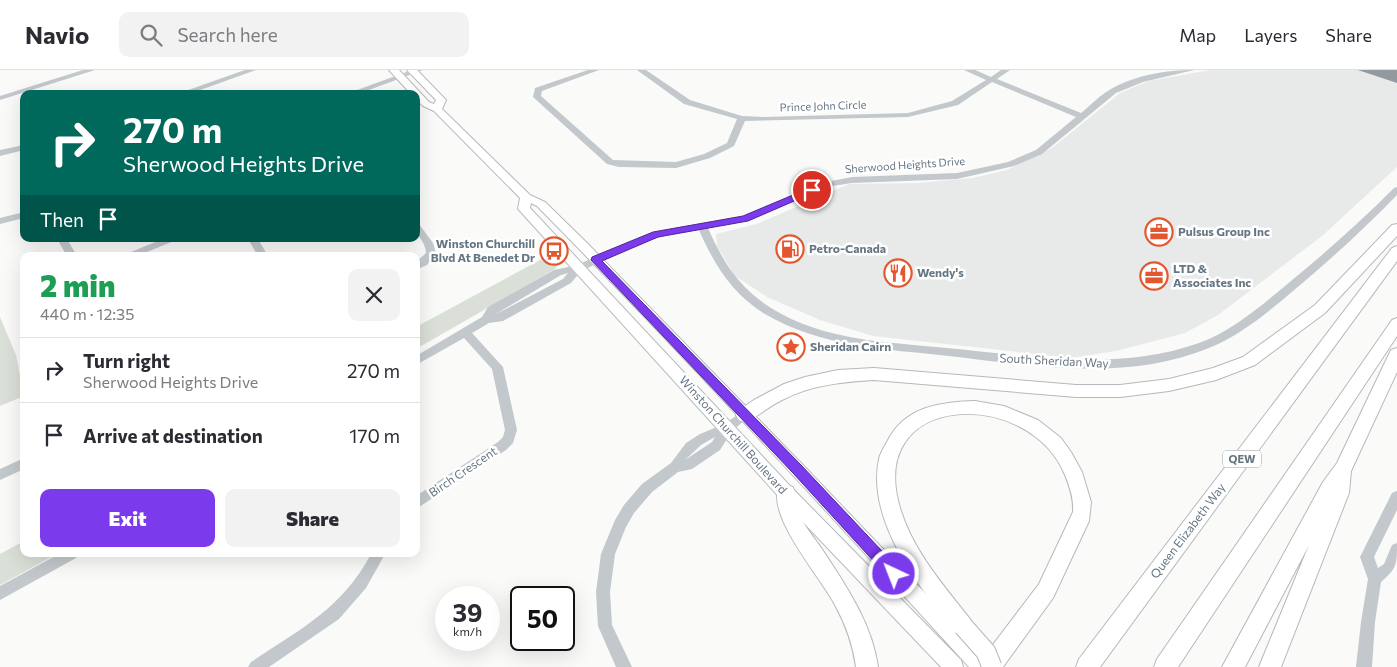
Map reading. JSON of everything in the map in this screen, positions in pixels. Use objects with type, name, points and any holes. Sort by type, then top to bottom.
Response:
[{"type":"highway","points":[[744,415],[765,400],[792,387],[842,375],[874,374],[1076,392],[1169,385],[1216,374],[1249,361],[1320,309],[1397,228]]},
{"type":"highway","name":"Queen Elizabeth Way","points":[[1087,667],[1397,251]]},
{"type":"highway","points":[[1165,667],[1397,324]]},
{"type":"highway","points":[[1233,667],[1330,488],[1344,468],[1397,354]]},
{"type":"highway","points":[[968,406],[998,410],[1030,423],[1056,443],[1068,462],[1080,488],[1082,511],[1046,591],[991,667],[986,652],[958,631],[897,526],[887,491],[886,462],[897,437],[921,416],[950,407],[968,406]]},
{"type":"highway","points":[[1270,667],[1340,493],[1344,468]]},
{"type":"highway","points":[[786,492],[790,518],[842,597],[856,626],[865,652],[867,667]]},
{"type":"main road","name":"Winston Churchill Boulevard","points":[[415,70],[441,100],[437,109]]},
{"type":"main road","name":"Winston Churchill Boulevard","points":[[397,73],[413,90]]},
{"type":"main road","name":"Winston Churchill Boulevard","points":[[420,98],[426,104],[437,109],[526,197],[541,204],[744,415],[958,631],[982,667]]},
{"type":"main road","name":"Winston Churchill Boulevard","points":[[526,197],[524,209],[786,492],[954,667]]},
{"type":"street","points":[[26,90],[91,70]]},
{"type":"street","points":[[193,90],[252,70]]},
{"type":"street","points":[[359,90],[397,73],[415,70]]},
{"type":"street","points":[[595,70],[538,90],[537,97],[610,162],[619,164],[676,165],[707,156],[731,144],[742,118]]},
{"type":"street","name":"Prince John Circle","points":[[641,70],[688,102],[742,118],[908,115],[955,103],[1006,70]]},
{"type":"street","points":[[968,70],[1083,117]]},
{"type":"street","name":"Sherwood Heights Drive","points":[[420,359],[486,320],[500,318],[567,281],[578,268],[656,234],[745,219],[824,185],[852,180],[957,176],[1011,164],[1039,152],[1113,91],[1125,84],[1190,70]]},
{"type":"street","points":[[0,98],[20,92]]},
{"type":"street","points":[[0,153],[20,148]]},
{"type":"street","name":"South Sheridan Way","points":[[703,227],[720,265],[736,286],[768,311],[810,331],[870,344],[1018,362],[1114,364],[1179,354],[1225,337],[1250,320],[1325,259],[1358,230],[1397,190]]},
{"type":"street","points":[[0,221],[20,216]]},
{"type":"street","points":[[420,231],[431,246],[432,252],[420,264]]},
{"type":"street","points":[[139,252],[164,242]]},
{"type":"street","name":"Birch Crescent","points":[[420,501],[502,446],[508,439],[511,430],[496,367],[466,333]]},
{"type":"street","points":[[624,667],[605,626],[602,592],[608,554],[620,524],[629,509],[647,488],[675,467],[688,465],[716,446],[728,428],[744,415]]},
{"type":"street","points":[[0,475],[20,465]]},
{"type":"street","points":[[1364,667],[1368,622],[1375,578],[1366,557],[1397,497]]},
{"type":"street","points":[[1375,578],[1389,568],[1397,549]]},
{"type":"street","points":[[0,594],[66,557]]},
{"type":"street","points":[[256,667],[332,616],[354,595],[376,557]]},
{"type":"shaded area","points":[[1210,70],[1397,70],[1397,167],[1322,236],[1218,315],[1185,333],[1116,351],[1071,358],[873,336],[820,320],[767,297],[735,276],[717,246],[716,234],[757,224],[849,184],[917,183],[973,178],[1007,170],[1052,148],[1120,93],[1149,81]]},
{"type":"shaded area","points":[[551,254],[559,264],[555,269],[420,347],[420,325]]},
{"type":"shaded area","points":[[0,317],[16,355],[20,376],[20,398],[0,406]]},
{"type":"shaded area","points":[[20,543],[20,557],[51,557],[0,585],[0,554]]},
{"type":"place","name":"Pulsus Group Inc","points":[[1159,232]]},
{"type":"place","name":"Petro-Canada","points":[[790,249]]},
{"type":"place","name":"Winston Churchill Blvd At Benedet Dr","points":[[554,251]]},
{"type":"place","name":"Wendy's","points":[[898,273]]},
{"type":"place","name":"LTD & Associates Inc","points":[[1154,276]]},
{"type":"place","name":"Sheridan Cairn","points":[[791,347]]},
{"type":"route","points":[[812,190],[745,219],[656,234],[596,260],[796,468],[894,574]]}]
